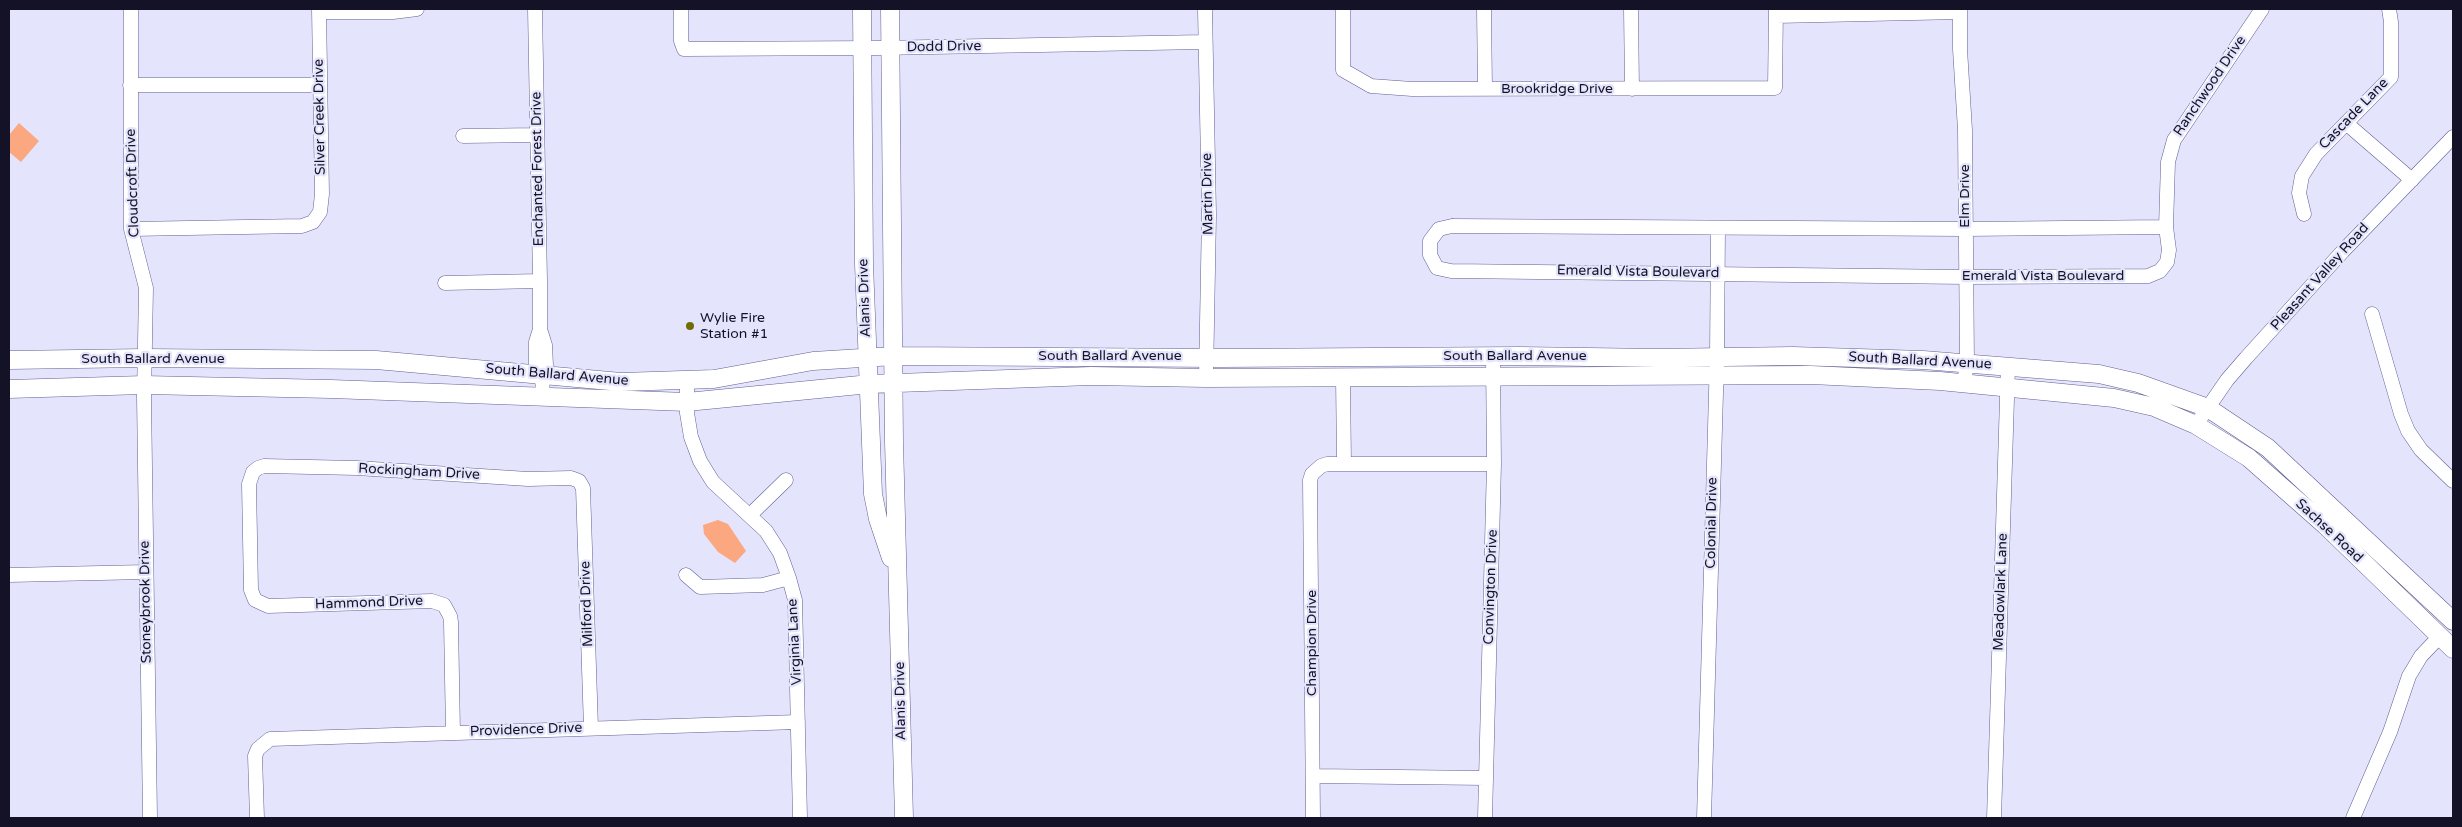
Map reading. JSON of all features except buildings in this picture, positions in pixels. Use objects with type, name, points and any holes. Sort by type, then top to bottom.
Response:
[{"type":"main road","name":"Alanis Drive","points":[[862,9],[866,357],[870,384],[874,494],[878,519],[898,583]]},
{"type":"main road","name":"Alanis Drive","points":[[890,9],[894,383],[904,818]]},
{"type":"main road","name":"South Ballard Avenue","points":[[9,360],[145,358],[376,360],[542,373],[621,382],[714,379],[813,361],[894,356],[1793,356],[1967,363],[2098,374],[2138,383],[2208,408]]},
{"type":"main road","name":"South Ballard Avenue","points":[[9,388],[144,385],[331,389],[687,402],[870,384],[1091,376],[1206,378],[1812,375],[1964,384],[2114,398],[2154,407],[2196,425]]},
{"type":"main road","name":"Sachse Road","points":[[2208,408],[2268,448],[2453,621]]},
{"type":"main road","name":"Sachse Road","points":[[2196,425],[2249,458],[2328,528],[2453,649]]},
{"type":"street","name":"Cloudcroft Drive","points":[[131,9],[132,228],[146,288],[144,385]]},
{"type":"street","points":[[319,10],[393,12],[417,9]]},
{"type":"street","name":"Enchanted Forest Drive","points":[[535,9],[540,329],[546,345],[546,365],[542,373],[543,398]]},
{"type":"street","name":"Dodd Drive","points":[[681,9],[680,41],[684,49],[890,48],[1204,42]]},
{"type":"street","name":"Martin Drive","points":[[1205,9],[1208,215],[1206,378]]},
{"type":"street","name":"Brookridge Drive","points":[[1343,9],[1343,70],[1371,86],[1400,89],[1775,88],[1776,12]]},
{"type":"street","points":[[1484,9],[1484,89]]},
{"type":"street","points":[[1631,9],[1632,89]]},
{"type":"street","name":"Ranchwood Drive","points":[[2166,226],[2168,162],[2174,140],[2262,9]]},
{"type":"street","name":"Cascade Lane","points":[[2304,214],[2299,194],[2302,176],[2316,154],[2391,78],[2391,22],[2389,9]]},
{"type":"street","name":"Silver Creek Drive","points":[[132,228],[302,226],[313,222],[320,212],[322,194],[319,10]]},
{"type":"street","points":[[1776,12],[1960,10]]},
{"type":"street","name":"Elm Drive","points":[[1960,10],[1966,229],[1967,363],[1964,384]]},
{"type":"street","points":[[130,86],[320,84]]},
{"type":"street","points":[[2346,123],[2412,180]]},
{"type":"street","points":[[463,136],[538,135]]},
{"type":"street","name":"Pleasant Valley Road","points":[[2196,425],[2227,380],[2246,358],[2343,251],[2453,136]]},
{"type":"street","name":"Emerald Vista Boulevard","points":[[1452,226],[1966,229],[2166,226],[2169,250],[2167,262],[2160,271],[2148,276],[1966,277],[1451,271],[1437,268],[1430,255],[1430,241],[1439,229],[1452,226]]},
{"type":"street","name":"Colonial Drive","points":[[1704,818],[1717,357],[1716,273],[1718,228]]},
{"type":"street","points":[[445,283],[540,281]]},
{"type":"street","points":[[2372,314],[2400,414],[2408,431],[2421,450],[2453,481]]},
{"type":"street","name":"Convington Drive","points":[[1485,818],[1494,464],[1492,356]]},
{"type":"street","name":"Meadowlark Lane","points":[[1994,818],[2008,366]]},
{"type":"street","points":[[1343,377],[1344,464],[1494,464]]},
{"type":"street","name":"Virginia Lane","points":[[687,380],[687,402],[691,437],[700,461],[713,482],[766,531],[780,553],[789,578],[794,600],[800,818]]},
{"type":"street","name":"Stoneybrook Drive","points":[[144,385],[150,818]]},
{"type":"street","name":"Champion Drive","points":[[1313,818],[1310,480],[1316,469],[1327,464],[1344,464]]},
{"type":"street","name":"Rockingham Drive","points":[[255,600],[251,590],[249,484],[254,472],[258,468],[264,466],[357,468],[528,478],[571,478],[579,481]]},
{"type":"street","points":[[750,515],[786,480]]},
{"type":"street","name":"Milford Drive","points":[[579,481],[583,493],[591,728]]},
{"type":"street","points":[[9,575],[146,572]]},
{"type":"street","points":[[686,575],[700,587],[764,586],[789,578]]},
{"type":"street","name":"Hammond Drive","points":[[255,600],[268,606],[432,601],[444,605],[451,622],[453,733]]},
{"type":"street","points":[[2353,818],[2390,732],[2409,676],[2421,656],[2440,636]]},
{"type":"street","name":"Providence Drive","points":[[256,818],[255,756],[258,749],[270,739],[798,722]]},
{"type":"street","points":[[1313,776],[1486,778]]},
{"type":"shaded area","points":[[19,123],[39,141],[21,162],[9,152],[9,135]]},
{"type":"shaded area","points":[[718,520],[728,524],[746,551],[735,563],[718,552],[704,534],[703,525]]},
{"type":"place","name":"Wylie Fire Station #1","points":[[690,326]]}]
